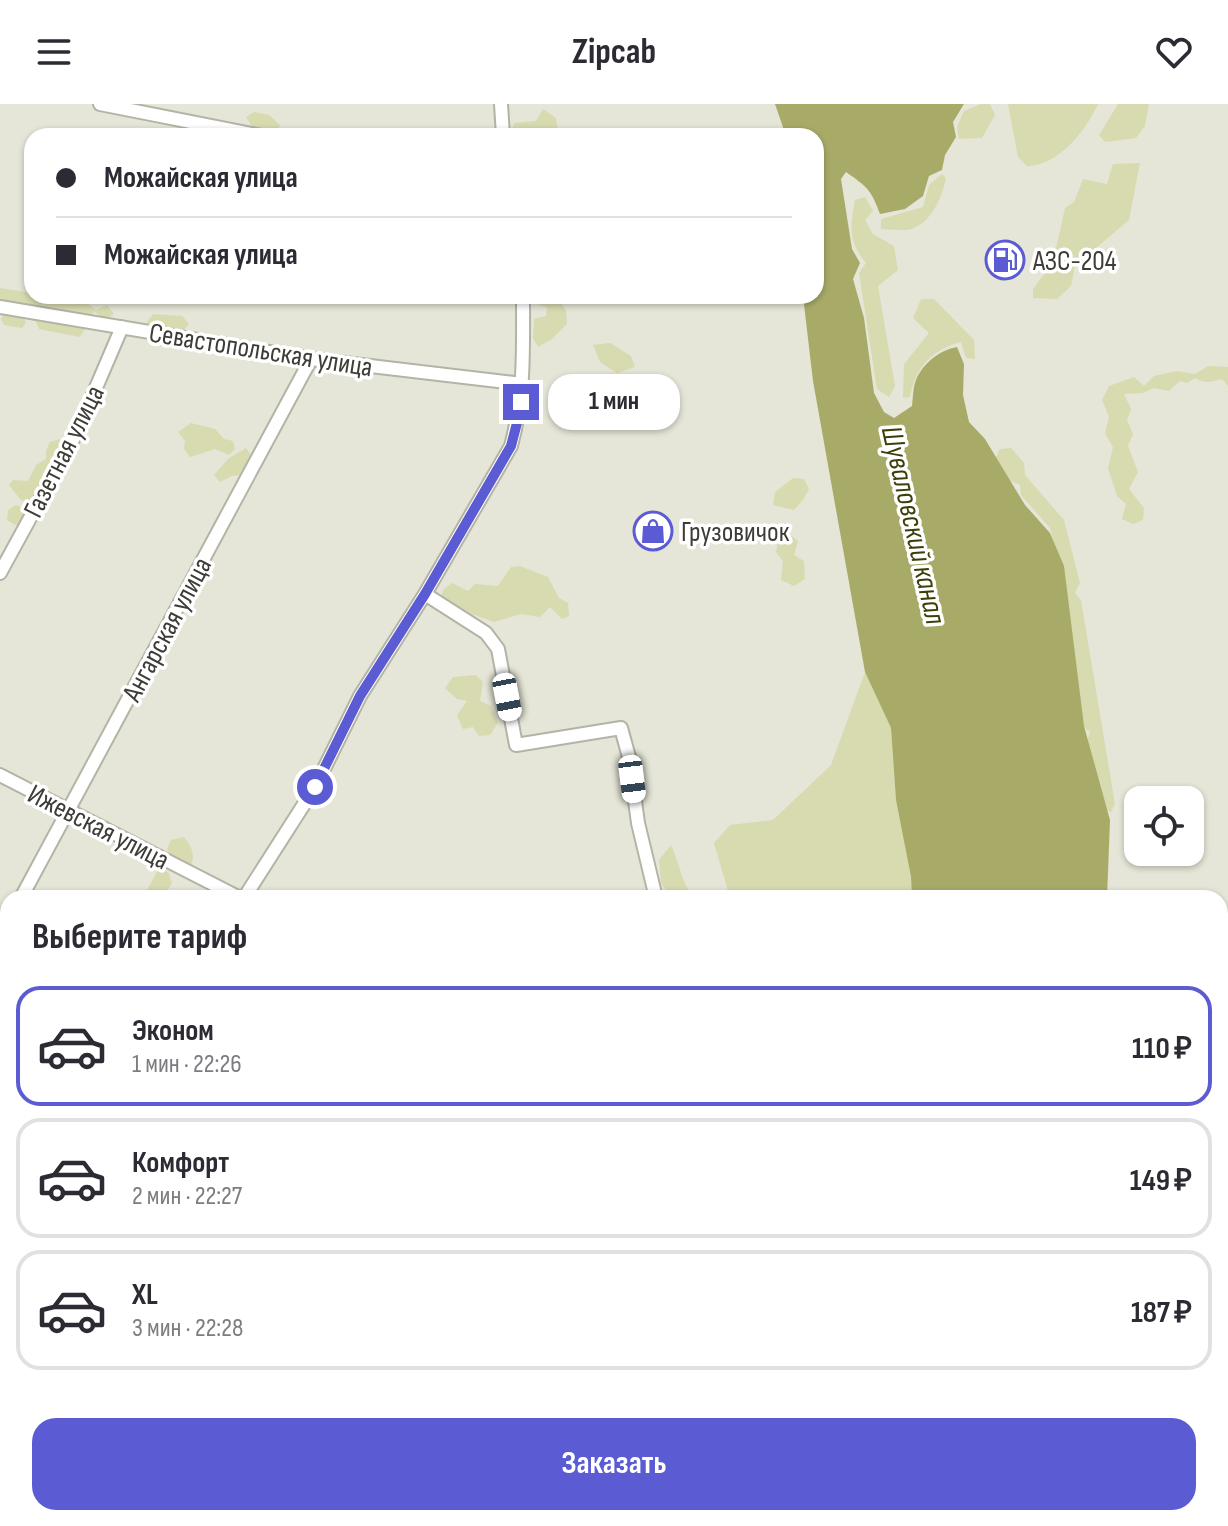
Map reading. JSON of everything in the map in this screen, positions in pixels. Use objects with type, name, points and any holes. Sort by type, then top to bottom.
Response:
[{"type":"street","points":[[100,104],[222,128]]},
{"type":"street","points":[[501,104],[502,128]]},
{"type":"street","points":[[247,890],[315,787],[360,696],[425,594],[511,446],[523,384],[523,304]]},
{"type":"street","name":"Севастопольская улица","points":[[0,307],[311,359],[523,384]]},
{"type":"street","name":"Газетная улица","points":[[0,573],[77,432],[122,327]]},
{"type":"street","name":"Ангарская улица","points":[[25,890],[311,359]]},
{"type":"street","points":[[425,594],[486,633],[498,649],[516,745],[621,728],[654,890]]},
{"type":"street","name":"Ижевская улица","points":[[0,775],[226,890]]},
{"type":"shaded area","points":[[990,104],[995,115],[982,138],[959,139],[957,127],[964,111]]},
{"type":"shaded area","points":[[1008,104],[1098,104],[1079,135],[1061,153],[1050,160],[1027,166],[1018,157]]},
{"type":"shaded area","points":[[1118,104],[1149,104],[1145,126],[1136,138],[1105,142],[1099,135]]},
{"type":"shaded area","points":[[543,109],[556,118],[558,128],[512,128],[514,123],[536,121]]},
{"type":"shaded area","points":[[254,112],[269,115],[280,125],[279,128],[253,128],[246,117]]},
{"type":"shaded area","points":[[1140,163],[1129,220],[1075,266],[1071,286],[1057,299],[1033,298],[1033,289],[1053,262],[1065,208],[1074,202],[1083,179],[1107,184],[1113,164]]},
{"type":"shaded area","points":[[942,174],[946,178],[936,207],[921,224],[911,229],[881,229],[881,219],[923,207],[929,185]]},
{"type":"shaded area","points":[[865,197],[873,211],[865,220],[873,234],[894,246],[898,270],[878,286],[895,386],[889,397],[877,389],[859,273],[866,263],[856,248],[852,233],[855,200]]},
{"type":"shaded area","points":[[0,288],[24,292],[24,304],[89,304],[96,310],[107,305],[114,314],[104,320],[95,312],[87,316],[0,302]]},
{"type":"shaded area","points":[[921,299],[934,299],[974,340],[975,359],[966,358],[961,342],[942,349],[926,361],[916,377],[910,397],[903,398],[904,364],[929,333],[913,318]]},
{"type":"shaded area","points":[[538,304],[561,304],[566,310],[567,324],[552,339],[538,347],[533,338],[534,319],[546,316],[547,308]]},
{"type":"shaded area","points":[[5,312],[22,315],[26,322],[22,328],[4,325],[1,319]]},
{"type":"shaded area","points":[[153,314],[182,316],[189,324],[182,332],[152,329],[147,322]]},
{"type":"shaded area","points":[[40,316],[83,324],[85,329],[80,337],[39,329],[36,322]]},
{"type":"shaded area","points":[[610,343],[631,356],[635,367],[617,373],[600,362],[593,345]]},
{"type":"shaded area","points":[[1208,366],[1228,367],[1228,386],[1222,379],[1208,382],[1195,378],[1187,383],[1180,381],[1169,391],[1154,388],[1143,393],[1124,394],[1131,409],[1127,420],[1133,434],[1128,446],[1138,472],[1129,489],[1144,508],[1143,520],[1133,524],[1122,519],[1126,504],[1117,496],[1108,468],[1113,447],[1105,434],[1109,417],[1102,400],[1109,386],[1134,377],[1144,386],[1154,376],[1177,371],[1195,374]]},
{"type":"shaded area","points":[[191,423],[215,429],[224,439],[233,441],[235,449],[229,455],[215,449],[190,457],[184,449],[185,441],[178,432]]},
{"type":"shaded area","points":[[60,439],[64,447],[60,458],[51,462],[49,479],[31,505],[20,499],[9,485],[13,480],[28,481],[36,465],[46,459],[50,442]]},
{"type":"shaded area","points":[[246,448],[253,458],[245,475],[232,476],[220,482],[214,475],[229,458]]},
{"type":"shaded area","points":[[1011,448],[1024,463],[1025,475],[1064,520],[1080,583],[1075,593],[1081,600],[1115,804],[1111,812],[1104,809],[1084,749],[1090,732],[1077,722],[1065,590],[1050,528],[1021,495],[1020,485],[1006,479],[993,463],[1000,449]]},
{"type":"shaded area","points":[[793,478],[804,479],[809,489],[803,500],[794,510],[773,505],[775,492]]},
{"type":"shaded area","points":[[16,505],[24,508],[26,514],[17,526],[7,520],[8,510]]},
{"type":"shaded area","points":[[790,535],[798,541],[794,555],[804,561],[805,579],[794,586],[781,580],[783,561],[776,552],[779,537]]},
{"type":"shaded area","points":[[520,566],[548,577],[559,598],[568,603],[569,616],[562,619],[550,607],[540,617],[521,614],[494,622],[453,607],[441,596],[452,583],[468,591],[475,584],[498,586],[511,567]]},
{"type":"shaded area","points":[[865,672],[891,728],[896,800],[912,890],[728,890],[714,843],[730,825],[773,820],[831,765]]},
{"type":"shaded area","points":[[476,675],[483,682],[480,701],[491,706],[498,723],[490,735],[479,736],[473,727],[463,729],[457,715],[467,701],[457,699],[445,688],[453,677]]},
{"type":"shaded area","points":[[184,837],[193,855],[186,873],[175,869],[167,849],[171,840]]},
{"type":"shaded area","points":[[671,845],[689,890],[666,890],[661,883],[659,860]]},
{"type":"shaded area","points":[[158,870],[168,872],[172,883],[168,890],[147,890]]},
{"type":"water","name":"Шуваловский канал","points":[[775,104],[964,104],[953,122],[956,137],[945,155],[942,170],[929,176],[923,196],[905,209],[880,214],[864,185],[846,172],[841,179],[852,249],[860,263],[853,279],[864,318],[874,393],[884,412],[894,418],[912,406],[915,383],[923,368],[938,354],[957,347],[964,364],[963,395],[969,422],[985,439],[1025,505],[1050,533],[1064,566],[1084,726],[1110,820],[1107,890],[912,890],[896,800],[891,728],[865,672],[813,381],[804,304],[824,304],[824,128],[783,128]]},
{"type":"place","name":"АЗС-204","points":[[1005,260]]},
{"type":"place","name":"Грузовичок","points":[[653,531]]},
{"type":"route","points":[[315,787],[360,696],[425,594],[511,446],[521,402]]}]
